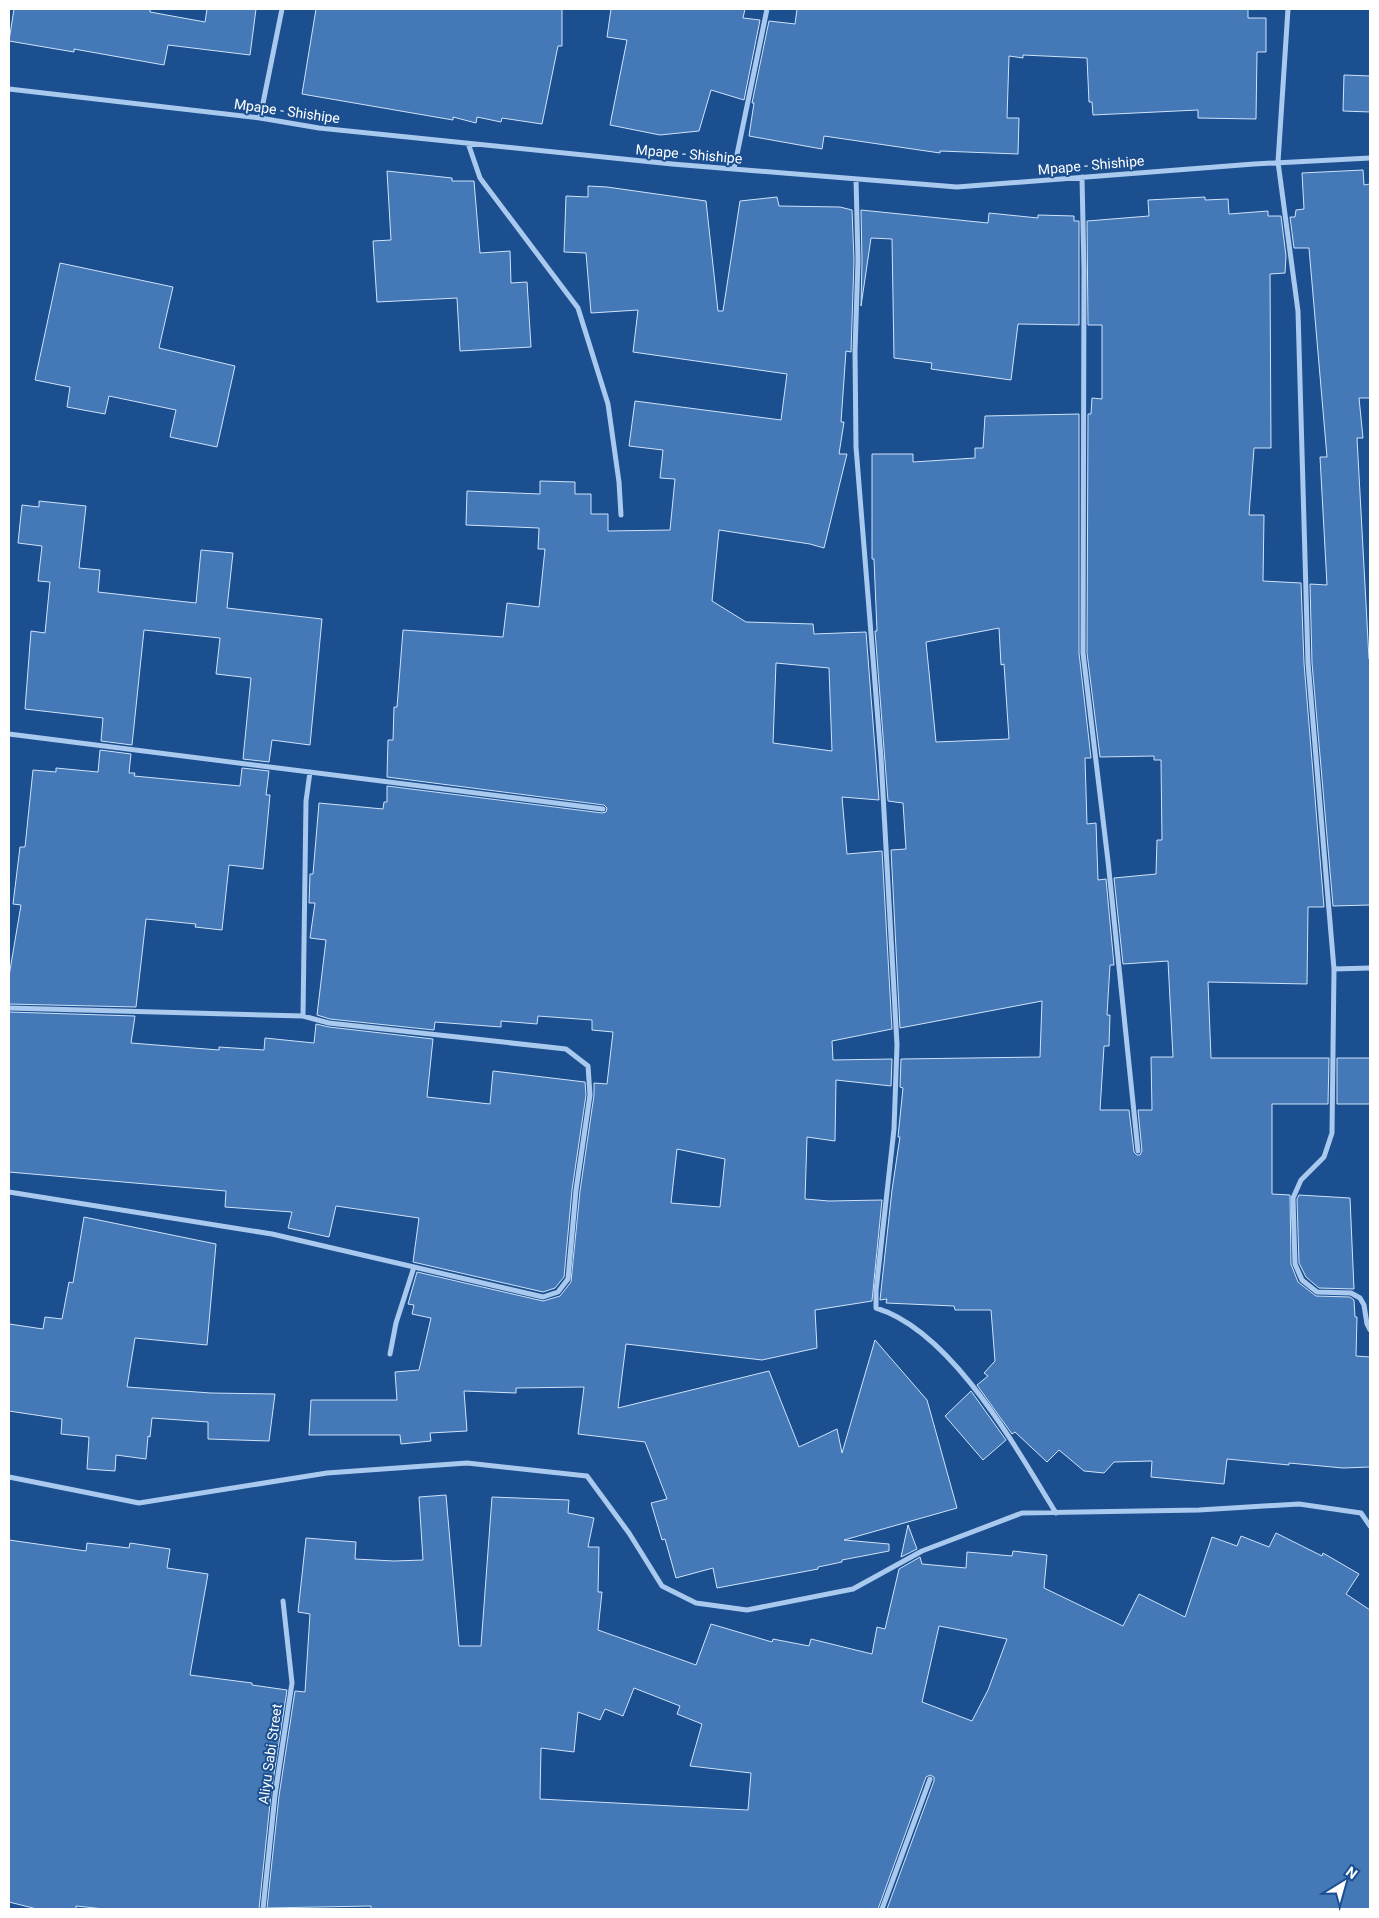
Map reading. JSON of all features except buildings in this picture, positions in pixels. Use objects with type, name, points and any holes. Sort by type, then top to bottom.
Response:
[{"type":"street","points":[[260,118],[282,9]]},
{"type":"street","points":[[734,169],[767,9]]},
{"type":"street","points":[[1288,9],[1278,162],[1298,311],[1308,663],[1334,970],[1332,1134],[1324,1157],[1301,1180],[1293,1198],[1295,1264],[1302,1280],[1317,1292],[1351,1293],[1360,1298],[1364,1305],[1367,1324],[1370,1330]]},
{"type":"street","name":"Mpape - Shishipe","points":[[9,89],[260,118],[319,128],[734,169],[958,188],[1278,162],[1370,158]]},
{"type":"street","points":[[468,143],[480,178],[578,308],[608,404],[619,482],[621,515]]},
{"type":"street","points":[[1082,177],[1084,271],[1083,653],[1108,861],[1138,1152]]},
{"type":"street","points":[[856,179],[858,260],[855,351],[856,447],[881,758],[897,1045],[894,1129],[876,1291],[876,1308],[890,1312],[916,1328],[960,1371],[1006,1431],[1056,1513]]},
{"type":"street","points":[[9,734],[603,809]]},
{"type":"street","points":[[303,1016],[306,800],[310,772]]},
{"type":"street","points":[[1334,970],[1370,968]]},
{"type":"street","points":[[9,1008],[303,1016],[329,1023],[566,1049],[588,1066],[590,1095],[576,1190],[568,1279],[558,1292],[543,1297],[272,1234],[9,1192]]},
{"type":"street","points":[[390,1354],[396,1323],[414,1267]]},
{"type":"street","points":[[9,1477],[139,1503],[327,1473],[467,1463],[587,1476],[628,1533],[662,1586],[696,1603],[747,1610],[853,1589],[922,1551],[1022,1513],[1199,1510],[1299,1504],[1362,1513],[1370,1526]]},
{"type":"street","name":"Aliyu Sabi Street","points":[[264,1909],[275,1795],[292,1683],[283,1601]]},
{"type":"street","points":[[882,1909],[930,1780]]}]
